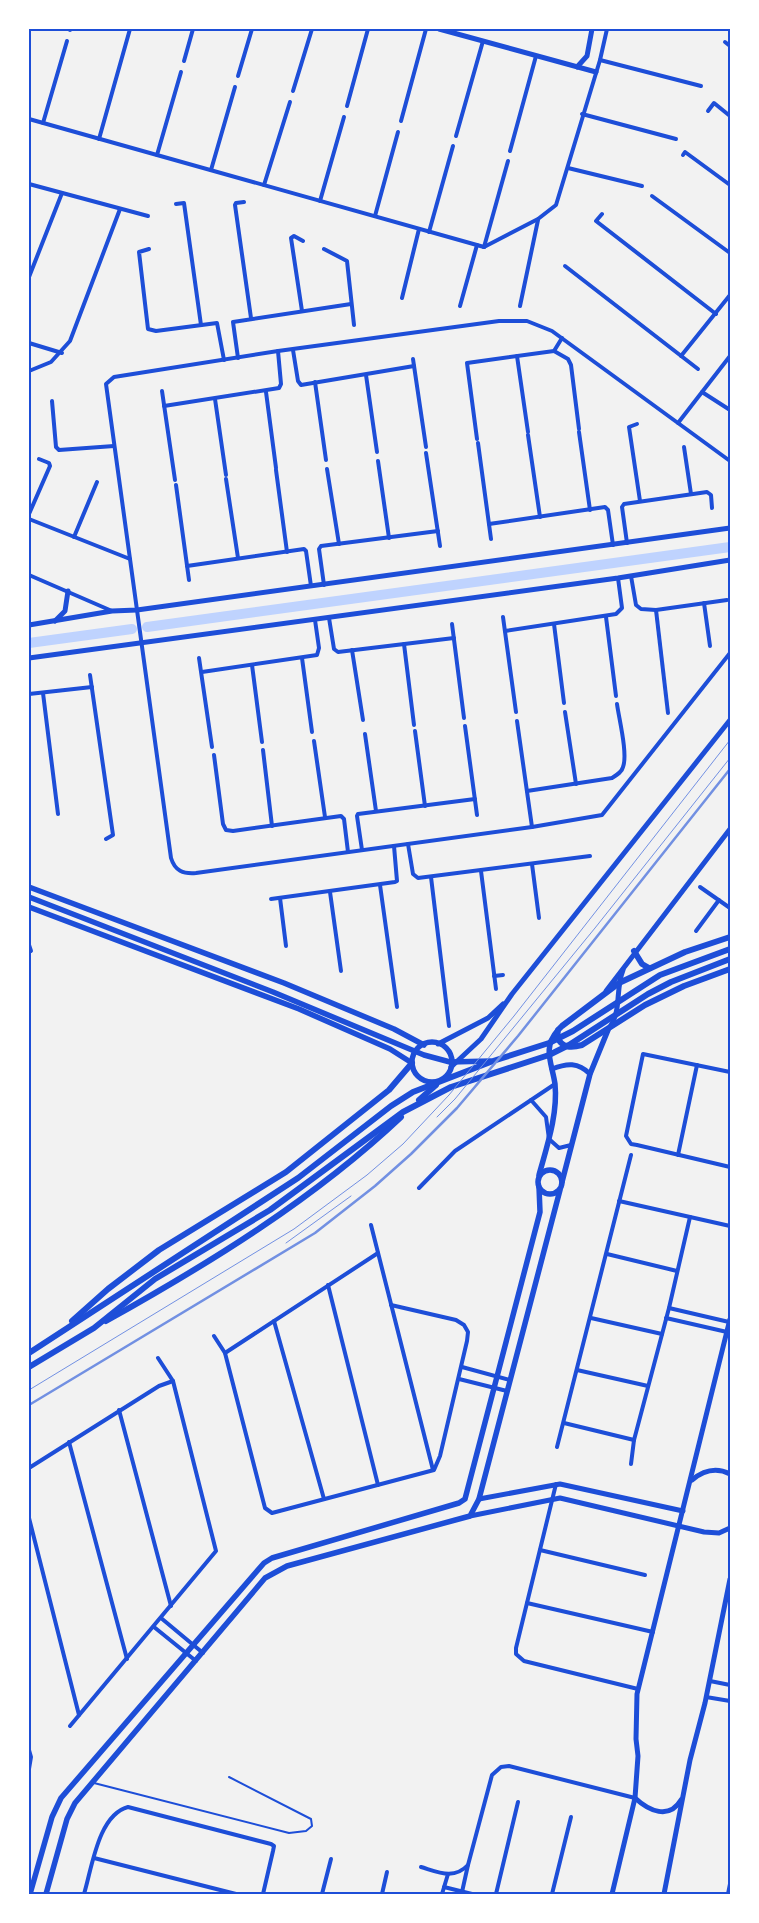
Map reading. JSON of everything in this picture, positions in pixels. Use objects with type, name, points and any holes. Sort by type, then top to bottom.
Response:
[{"type":"main road","points":[[29,887],[284,983],[394,1029],[424,1044],[438,1044],[444,1047],[450,1056],[451,1067],[440,1080],[382,1135],[322,1186],[235,1244],[29,1368]]},
{"type":"main road","points":[[29,897],[273,992],[424,1055],[450,1062],[493,1061]]},
{"type":"main road","points":[[29,907],[299,1009],[390,1049],[412,1063],[414,1070],[422,1079],[434,1082],[440,1080]]},
{"type":"main road","points":[[30,1894],[52,1817],[60,1798],[256,1571],[272,1558],[459,1503],[465,1499],[540,1212],[539,1175],[549,1139],[556,1102],[555,1084],[548,1046],[552,1037],[558,1030],[619,983],[685,952],[730,937]]},
{"type":"main road","points":[[29,1354],[298,1178],[391,1106],[413,1092],[493,1061],[549,1043],[573,1031],[638,987],[679,967],[730,949]]},
{"type":"main road","points":[[634,951],[642,964],[649,968]]},
{"type":"main road","points":[[94,1328],[155,1279],[270,1210],[403,1112],[451,1088],[549,1055],[570,1045],[642,998],[671,982],[730,960]]},
{"type":"main road","points":[[558,1030],[557,1037],[560,1043],[573,1048],[582,1045],[653,1001],[684,986],[730,969]]},
{"type":"main road","points":[[46,1894],[68,1819],[75,1803],[272,1573],[287,1566],[470,1516],[479,1499],[590,1074],[608,1030]]},
{"type":"main road","points":[[54,1338],[108,1288],[159,1250],[286,1172],[321,1146],[388,1090],[412,1063],[415,1052],[424,1044]]},
{"type":"main road","points":[[539,1175],[546,1170],[554,1170],[560,1174],[562,1182]]},
{"type":"main road","points":[[539,1187],[549,1194],[560,1190]]},
{"type":"street","points":[[99,139],[130,29]]},
{"type":"street","points":[[184,61],[193,29]]},
{"type":"street","points":[[238,76],[252,29]]},
{"type":"street","points":[[293,91],[312,29]]},
{"type":"street","points":[[347,106],[368,29]]},
{"type":"street","points":[[401,121],[426,29]]},
{"type":"street","points":[[439,29],[596,72]]},
{"type":"street","points":[[577,67],[587,56],[592,29]]},
{"type":"street","points":[[29,119],[484,247],[538,220],[556,205],[582,114],[600,60],[607,29]]},
{"type":"street","points":[[43,123],[67,41]]},
{"type":"street","points":[[456,136],[483,41]]},
{"type":"street","points":[[725,42],[730,46]]},
{"type":"street","points":[[510,151],[536,56]]},
{"type":"street","points":[[600,60],[701,86]]},
{"type":"street","points":[[157,155],[181,72]]},
{"type":"street","points":[[211,170],[235,87]]},
{"type":"street","points":[[264,185],[290,102]]},
{"type":"street","points":[[708,111],[714,103],[730,116]]},
{"type":"street","points":[[582,114],[676,139]]},
{"type":"street","points":[[320,201],[344,117]]},
{"type":"street","points":[[375,216],[398,132]]},
{"type":"street","points":[[429,232],[453,146]]},
{"type":"street","points":[[683,155],[686,152],[730,185]]},
{"type":"street","points":[[484,247],[508,161]]},
{"type":"street","points":[[568,168],[642,186]]},
{"type":"street","points":[[29,184],[148,216]]},
{"type":"street","points":[[29,277],[62,193]]},
{"type":"street","points":[[652,196],[730,253]]},
{"type":"street","points":[[176,204],[183,202],[184,205],[200,325]]},
{"type":"street","points":[[244,202],[236,203],[235,205],[251,318]]},
{"type":"street","points":[[29,371],[52,362],[62,353],[70,341],[120,209]]},
{"type":"street","points":[[602,214],[596,221],[716,314]]},
{"type":"street","points":[[520,306],[538,220]]},
{"type":"street","points":[[402,298],[420,229]]},
{"type":"street","points":[[302,311],[291,238],[294,236],[304,241]]},
{"type":"street","points":[[460,306],[476,245]]},
{"type":"street","points":[[149,249],[138,252],[147,327],[150,331],[218,323],[224,360]]},
{"type":"street","points":[[324,249],[347,261],[354,324]]},
{"type":"street","points":[[565,266],[698,369]]},
{"type":"street","points":[[681,356],[729,298]]},
{"type":"street","points":[[238,358],[233,322],[352,304]]},
{"type":"street","points":[[730,461],[562,338],[540,324],[527,321],[499,321],[114,377],[108,381],[106,387],[173,866],[186,874],[596,817],[607,812],[730,653]]},
{"type":"street","points":[[554,351],[562,338]]},
{"type":"street","points":[[29,343],[62,353]]},
{"type":"street","points":[[293,350],[298,383],[303,385],[414,366]]},
{"type":"street","points":[[490,539],[467,363],[470,361],[554,351],[568,359],[571,365],[590,510]]},
{"type":"street","points":[[164,406],[266,392],[281,386],[278,352]]},
{"type":"street","points":[[517,356],[540,517]]},
{"type":"street","points":[[678,423],[730,356]]},
{"type":"street","points":[[413,358],[426,447]]},
{"type":"street","points":[[366,375],[377,452]]},
{"type":"street","points":[[315,382],[326,460]]},
{"type":"street","points":[[162,391],[189,580]]},
{"type":"street","points":[[266,392],[287,552]]},
{"type":"street","points":[[702,392],[730,410]]},
{"type":"street","points":[[215,399],[238,558]]},
{"type":"street","points":[[52,401],[56,447],[59,450],[114,446]]},
{"type":"street","points":[[637,424],[629,427],[640,501]]},
{"type":"street","points":[[684,447],[691,494]]},
{"type":"street","points":[[426,453],[440,546]]},
{"type":"street","points":[[29,514],[50,466],[49,463],[39,459]]},
{"type":"street","points":[[378,461],[389,538]]},
{"type":"street","points":[[327,469],[339,544]]},
{"type":"street","points":[[74,537],[97,482]]},
{"type":"street","points":[[627,543],[622,505],[691,494],[710,493],[712,508]]},
{"type":"street","points":[[488,524],[607,508],[613,545]]},
{"type":"street","points":[[29,519],[130,559]]},
{"type":"street","points":[[29,625],[112,610],[137,610],[730,528]]},
{"type":"street","points":[[324,584],[320,548],[438,531]]},
{"type":"street","points":[[187,566],[304,549],[306,551],[311,586]]},
{"type":"street","points":[[29,658],[618,578],[730,560]]},
{"type":"street","points":[[29,575],[112,610]]},
{"type":"street","points":[[631,576],[637,607],[643,610],[656,610],[727,600]]},
{"type":"street","points":[[505,631],[606,617],[621,611],[618,578]]},
{"type":"street","points":[[54,622],[65,611],[68,591]]},
{"type":"street","points":[[704,604],[710,646]]},
{"type":"street","points":[[656,610],[668,712]]},
{"type":"street","points":[[503,617],[516,712]]},
{"type":"street","points":[[606,617],[616,696]]},
{"type":"street","points":[[329,618],[335,650],[352,650],[454,638]]},
{"type":"street","points":[[202,672],[302,658],[318,653],[315,620]]},
{"type":"street","points":[[452,624],[464,718]]},
{"type":"street","points":[[554,624],[564,703]]},
{"type":"street","points":[[404,644],[414,725]]},
{"type":"street","points":[[352,650],[363,720]]},
{"type":"street","points":[[199,658],[212,747]]},
{"type":"street","points":[[302,658],[312,732]]},
{"type":"street","points":[[252,665],[262,742]]},
{"type":"street","points":[[90,675],[113,835],[106,839]]},
{"type":"street","points":[[29,694],[92,687]]},
{"type":"street","points":[[43,693],[58,814]]},
{"type":"street","points":[[527,791],[612,778],[621,772],[624,764],[616,704]]},
{"type":"street","points":[[565,712],[576,784]]},
{"type":"street","points":[[451,1067],[481,1039],[512,994],[730,720]]},
{"type":"street","points":[[517,721],[532,827]]},
{"type":"street","points":[[465,726],[477,815]]},
{"type":"street","points":[[415,731],[425,806]]},
{"type":"street","points":[[365,734],[376,811]]},
{"type":"street","points":[[314,741],[325,817]]},
{"type":"street","points":[[263,750],[272,826]]},
{"type":"street","points":[[214,755],[223,824],[226,830],[272,826],[340,816],[344,818],[348,852]]},
{"type":"street","points":[[362,850],[357,815],[475,799]]},
{"type":"street","points":[[604,994],[634,951],[730,829]]},
{"type":"street","points":[[408,844],[413,876],[418,878],[590,856]]},
{"type":"street","points":[[271,900],[397,881],[394,846]]},
{"type":"street","points":[[532,864],[539,918]]},
{"type":"street","points":[[481,871],[496,989]]},
{"type":"street","points":[[431,877],[449,1026]]},
{"type":"street","points":[[380,885],[397,1006]]},
{"type":"street","points":[[700,887],[730,908]]},
{"type":"street","points":[[330,892],[341,971]]},
{"type":"street","points":[[280,898],[286,946]]},
{"type":"street","points":[[696,931],[719,900]]},
{"type":"street","points":[[29,945],[31,951]]},
{"type":"street","points":[[608,1030],[616,1018],[619,1004],[619,983],[626,963]]},
{"type":"street","points":[[494,976],[503,975]]},
{"type":"street","points":[[438,1044],[488,1018],[512,994]]},
{"type":"street","points":[[730,1072],[643,1054],[626,1130],[626,1136],[631,1144],[730,1166]]},
{"type":"street","points":[[552,1069],[562,1065],[575,1064],[583,1067],[590,1074]]},
{"type":"street","points":[[678,1155],[697,1065]]},
{"type":"street","points":[[419,1188],[455,1151],[555,1084]]},
{"type":"street","points":[[531,1100],[546,1118],[549,1139],[559,1148],[571,1145]]},
{"type":"street","points":[[557,1447],[608,1254],[631,1156]]},
{"type":"street","points":[[619,1201],[730,1226]]},
{"type":"street","points":[[631,1464],[634,1440],[669,1308],[690,1217]]},
{"type":"street","points":[[371,1225],[434,1470]]},
{"type":"street","points":[[225,1353],[378,1253]]},
{"type":"street","points":[[608,1254],[677,1271]]},
{"type":"street","points":[[328,1286],[378,1485]]},
{"type":"street","points":[[391,1305],[456,1320],[464,1325],[468,1332],[462,1367],[440,1456],[434,1470]]},
{"type":"street","points":[[612,1894],[636,1798],[638,1689],[730,1321],[669,1308]]},
{"type":"street","points":[[591,1318],[662,1334]]},
{"type":"street","points":[[666,1318],[727,1332]]},
{"type":"street","points":[[274,1321],[324,1499]]},
{"type":"street","points":[[214,1336],[225,1353],[267,1512],[272,1513],[434,1470]]},
{"type":"street","points":[[70,1726],[216,1551],[173,1381],[158,1358]]},
{"type":"street","points":[[462,1367],[510,1380]]},
{"type":"street","points":[[577,1370],[648,1386]]},
{"type":"street","points":[[459,1379],[507,1391]]},
{"type":"street","points":[[29,1468],[119,1410],[159,1386],[173,1381]]},
{"type":"street","points":[[119,1410],[172,1606]]},
{"type":"street","points":[[564,1423],[634,1440]]},
{"type":"street","points":[[69,1442],[127,1659]]},
{"type":"street","points":[[691,1480],[707,1470],[719,1470],[730,1474]]},
{"type":"street","points":[[479,1499],[556,1484],[683,1511]]},
{"type":"street","points":[[556,1484],[516,1648],[520,1659],[638,1689]]},
{"type":"street","points":[[470,1516],[553,1498],[566,1499],[710,1533],[719,1533],[730,1528]]},
{"type":"street","points":[[29,1518],[79,1715]]},
{"type":"street","points":[[540,1550],[645,1575]]},
{"type":"street","points":[[664,1894],[730,1579]]},
{"type":"street","points":[[527,1603],[653,1632]]},
{"type":"street","points":[[162,1618],[203,1653]]},
{"type":"street","points":[[154,1627],[196,1661]]},
{"type":"street","points":[[710,1681],[730,1685]]},
{"type":"street","points":[[706,1697],[730,1701]]},
{"type":"street","points":[[29,1750],[29,1766]]},
{"type":"street","points":[[462,1892],[492,1776],[502,1766],[509,1766],[636,1798],[650,1810],[666,1812],[673,1809],[683,1797]]},
{"type":"street","points":[[496,1894],[518,1802]]},
{"type":"street","points":[[84,1894],[102,1829],[121,1809],[128,1807],[271,1844],[274,1846],[263,1894]]},
{"type":"street","points":[[552,1894],[571,1816]]},
{"type":"street","points":[[94,1858],[236,1894]]},
{"type":"street","points":[[322,1894],[331,1859]]},
{"type":"street","points":[[421,1867],[448,1874],[462,1871],[468,1864]]},
{"type":"street","points":[[29,1881],[37,1871]]},
{"type":"street","points":[[382,1894],[388,1872]]},
{"type":"street","points":[[442,1894],[448,1874]]},
{"type":"street","points":[[728,1894],[730,1884]]},
{"type":"street","points":[[444,1887],[472,1894]]},
{"type":"lane","points":[[94,1782],[289,1833],[306,1831],[312,1826],[311,1819],[229,1777]]},
{"type":"waterway","points":[[147,627],[730,547]]},
{"type":"waterway","points":[[29,643],[132,629]]},
{"type":"tram line","points":[[29,1390],[294,1229],[367,1175],[403,1144],[449,1095],[514,1016],[730,740]]},
{"type":"tram line","points":[[437,1117],[455,1099],[595,928],[730,758]]},
{"type":"tram line","points":[[286,1243],[351,1196]]},
{"type":"railway","points":[[29,1405],[315,1233],[375,1186],[411,1154],[457,1108],[518,1036],[730,769]]}]
